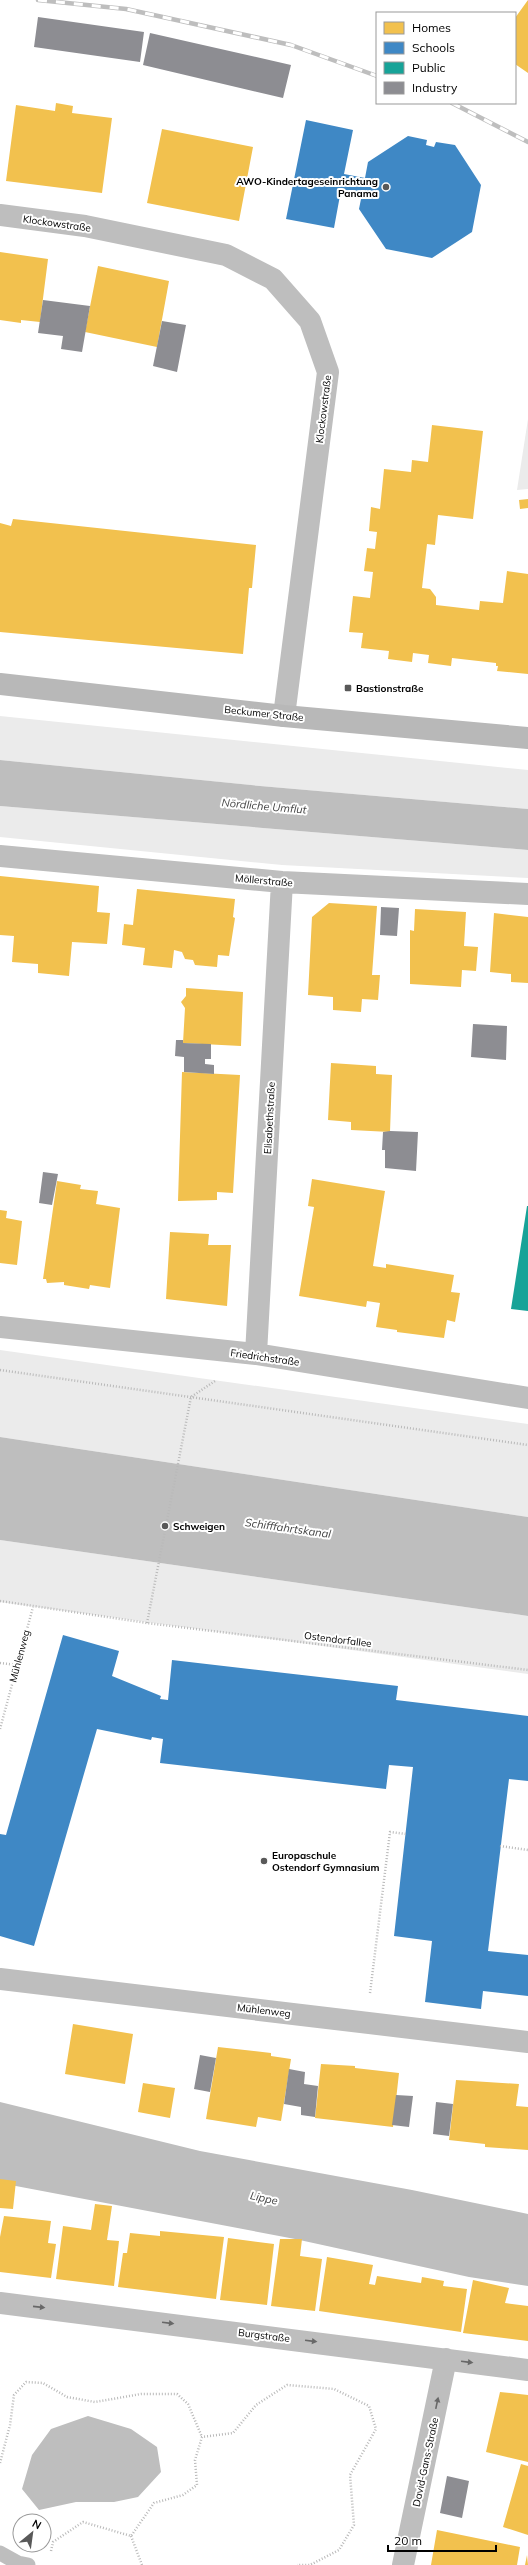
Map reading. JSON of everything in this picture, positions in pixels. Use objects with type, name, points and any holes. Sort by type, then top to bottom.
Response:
[{"type":"main road","name":"Beckumer Straße","points":[[0,684],[284,716],[528,738]]},
{"type":"street","name":"Klockowstraße","points":[[0,215],[85,226],[226,255],[273,279],[310,321],[328,372],[284,716]]},
{"type":"street","name":"Möllerstraße","points":[[0,856],[282,882],[528,894]]},
{"type":"street","name":"Elisabethstraße","points":[[256,1354],[282,882]]},
{"type":"street","name":"Friedrichstraße","points":[[0,1327],[256,1354],[528,1398]]},
{"type":"street","name":"Mühlenweg","points":[[0,1979],[528,2042]]},
{"type":"street","name":"Burgstraße","points":[[0,2302],[528,2370]]},
{"type":"street","name":"David-Gans-Straße","points":[[403,2565],[446,2359]]},
{"type":"lane","points":[[0,2553],[18,2563],[28,2565]]},
{"type":"path","points":[[0,1370],[528,1445]]},
{"type":"path","points":[[147,1623],[191,1397]]},
{"type":"path","name":"Ostendorfallee","points":[[0,1601],[147,1623],[528,1670]]},
{"type":"path","name":"Mühlenweg","points":[[0,1729],[33,1607]]},
{"type":"path","points":[[0,1663],[17,1665]]},
{"type":"path","points":[[367,2023],[390,1832],[406,1834]]},
{"type":"path","points":[[500,1846],[528,1850]]},
{"type":"path","points":[[0,2463],[10,2425],[14,2395],[26,2382],[43,2383],[67,2397],[95,2402],[141,2394],[177,2394],[188,2404],[202,2437],[195,2460],[197,2485],[183,2495],[154,2504],[131,2536]]},
{"type":"path","points":[[202,2437],[233,2433],[256,2405],[288,2385],[334,2388],[369,2406],[376,2429],[350,2475],[354,2525],[339,2550],[310,2565],[297,2565]]},
{"type":"path","points":[[50,2557],[53,2542],[83,2522],[131,2536]]},
{"type":"path","points":[[131,2536],[142,2565]]},
{"type":"shaded area","points":[[528,419],[528,489],[517,490]]},
{"type":"shaded area","points":[[0,716],[528,770],[528,809],[260,786],[0,760]]},
{"type":"shaded area","points":[[0,806],[528,850],[528,878],[282,865],[0,837]]},
{"type":"shaded area","points":[[0,1350],[528,1424],[528,1517],[0,1437]]},
{"type":"shaded area","points":[[0,1540],[528,1616],[528,1674],[0,1602]]},
{"type":"water","name":"Nördliche Umflut","points":[[0,760],[260,786],[528,809],[528,850],[0,806]]},
{"type":"water","name":"Schifffahrtskanal","points":[[0,1437],[528,1517],[528,1616],[0,1540]]},
{"type":"water","name":"Lippe","points":[[0,2102],[200,2151],[412,2190],[528,2214],[528,2286],[469,2277],[295,2239],[0,2183]]},
{"type":"water","points":[[88,2416],[131,2429],[157,2447],[161,2472],[138,2497],[114,2502],[76,2502],[39,2510],[22,2489],[32,2455],[51,2429]]},
{"type":"building: Homes","points":[[528,0],[528,73],[516,65],[516,17]]},
{"type":"building: Homes","points":[[56,103],[73,106],[72,113],[112,118],[102,193],[6,181],[16,105],[55,111]]},
{"type":"building: Homes","points":[[162,129],[253,147],[239,221],[147,203]]},
{"type":"building: Homes","points":[[0,252],[48,259],[40,322],[21,320],[21,323],[0,320]]},
{"type":"building: Homes","points":[[98,266],[169,281],[157,347],[85,332]]},
{"type":"building: Homes","points":[[432,425],[483,431],[473,519],[438,515],[435,545],[427,544],[422,588],[430,589],[436,597],[436,605],[479,610],[480,601],[503,603],[507,571],[528,574],[528,674],[497,671],[498,666],[496,666],[496,663],[452,658],[451,666],[428,663],[429,655],[413,653],[412,662],[388,659],[389,651],[361,648],[363,633],[349,632],[353,596],[370,598],[373,572],[364,571],[367,548],[375,549],[377,532],[369,531],[371,507],[380,509],[384,469],[411,472],[412,460],[428,462]]},
{"type":"building: Homes","points":[[528,499],[528,508],[520,509],[519,500]]},
{"type":"building: Homes","points":[[13,519],[256,545],[252,588],[249,588],[243,654],[0,632],[0,523],[11,526]]},
{"type":"building: Homes","points":[[0,876],[99,886],[97,912],[110,913],[107,944],[72,942],[69,976],[38,973],[38,964],[12,962],[14,936],[0,935]]},
{"type":"building: Homes","points":[[137,889],[235,899],[233,917],[235,918],[229,956],[218,955],[217,967],[195,965],[193,960],[185,959],[182,952],[174,950],[172,968],[143,965],[145,948],[122,945],[124,924],[133,925]]},
{"type":"building: Homes","points":[[329,903],[377,906],[372,975],[380,975],[378,1000],[362,999],[361,1012],[333,1010],[333,997],[308,995],[312,917]]},
{"type":"building: Homes","points":[[415,909],[466,912],[464,946],[478,947],[476,971],[462,970],[461,987],[410,984],[410,930],[414,931]]},
{"type":"building: Homes","points":[[494,913],[528,917],[528,983],[511,982],[511,974],[490,972]]},
{"type":"building: Homes","points":[[186,988],[243,992],[241,1046],[183,1043],[185,1008],[181,1002],[186,996]]},
{"type":"building: Homes","points":[[331,1063],[376,1066],[376,1074],[392,1075],[390,1132],[351,1130],[351,1122],[328,1120]]},
{"type":"building: Homes","points":[[182,1072],[240,1075],[233,1193],[217,1192],[217,1200],[178,1201]]},
{"type":"building: Homes","points":[[312,1179],[385,1191],[373,1266],[386,1268],[386,1264],[454,1275],[451,1292],[460,1293],[455,1322],[447,1320],[444,1338],[397,1332],[397,1330],[376,1327],[380,1303],[367,1301],[366,1307],[299,1296],[314,1207],[308,1206]]},
{"type":"building: Homes","points":[[57,1181],[81,1185],[80,1189],[98,1191],[96,1204],[120,1208],[110,1288],[90,1285],[89,1289],[64,1285],[64,1282],[47,1283],[46,1279],[43,1279]]},
{"type":"building: Homes","points":[[0,1210],[7,1211],[6,1218],[22,1221],[17,1265],[0,1263]]},
{"type":"building: Homes","points":[[170,1232],[209,1234],[208,1245],[231,1245],[227,1306],[166,1299]]},
{"type":"building: Homes","points":[[73,2024],[133,2034],[125,2084],[65,2074]]},
{"type":"building: Homes","points":[[218,2047],[271,2053],[271,2056],[291,2059],[281,2121],[258,2117],[256,2127],[206,2119]]},
{"type":"building: Homes","points":[[321,2064],[355,2066],[355,2068],[399,2073],[393,2127],[315,2118]]},
{"type":"building: Homes","points":[[456,2080],[519,2084],[516,2106],[528,2107],[528,2150],[485,2147],[485,2144],[449,2140]]},
{"type":"building: Homes","points":[[143,2083],[175,2088],[170,2118],[138,2112]]},
{"type":"building: Homes","points":[[0,2179],[16,2181],[13,2209],[0,2208]]},
{"type":"building: Homes","points":[[95,2204],[112,2206],[107,2240],[119,2241],[114,2286],[56,2279],[63,2226],[91,2230]]},
{"type":"building: Homes","points":[[4,2216],[51,2221],[48,2243],[56,2244],[51,2278],[0,2272],[0,2237]]},
{"type":"building: Homes","points":[[160,2231],[224,2237],[216,2299],[118,2287],[123,2253],[127,2253],[130,2233],[160,2236]]},
{"type":"building: Homes","points":[[228,2238],[274,2244],[267,2305],[220,2300]]},
{"type":"building: Homes","points":[[280,2239],[302,2239],[300,2256],[322,2259],[315,2311],[271,2306]]},
{"type":"building: Homes","points":[[327,2257],[373,2265],[369,2284],[375,2285],[377,2276],[421,2283],[422,2277],[444,2281],[443,2286],[467,2289],[461,2332],[319,2311]]},
{"type":"building: Homes","points":[[473,2280],[509,2288],[505,2303],[528,2306],[528,2341],[463,2333]]},
{"type":"building: Homes","points":[[500,2392],[528,2395],[528,2462],[486,2452]]},
{"type":"building: Homes","points":[[521,2464],[528,2466],[528,2535],[503,2527]]},
{"type":"building: Homes","points":[[437,2530],[520,2547],[517,2565],[431,2565]]},
{"type":"building: Homes","points":[[527,2555],[528,2565],[525,2565]]},
{"type":"building: Schools","name":"AWO-Kindertageseinrichtung Panama","points":[[306,120],[353,130],[344,174],[365,178],[368,162],[408,136],[427,140],[426,145],[434,147],[436,142],[455,145],[481,185],[472,232],[432,258],[386,249],[359,209],[362,194],[341,190],[334,228],[286,219]]},
{"type":"building: Schools","points":[[63,1635],[119,1651],[112,1676],[161,1696],[160,1699],[168,1700],[172,1660],[398,1686],[396,1700],[528,1716],[528,1781],[509,1779],[488,1951],[528,1955],[528,1996],[483,1991],[481,2009],[425,2002],[432,1941],[394,1936],[413,1767],[389,1765],[386,1789],[160,1763],[163,1739],[152,1737],[151,1740],[97,1729],[34,1946],[0,1936],[0,1834],[6,1835]]},
{"type":"building: Public","points":[[528,1206],[528,1311],[511,1309]]},
{"type":"building: Industry","points":[[38,17],[144,32],[140,62],[34,47]]},
{"type":"building: Industry","points":[[150,33],[291,65],[283,98],[143,65]]},
{"type":"building: Industry","points":[[43,300],[90,306],[82,352],[61,349],[63,336],[38,333]]},
{"type":"building: Industry","points":[[162,321],[186,325],[177,372],[153,366]]},
{"type":"building: Industry","points":[[381,907],[399,908],[397,936],[380,935]]},
{"type":"building: Industry","points":[[473,1024],[507,1026],[506,1060],[471,1057]]},
{"type":"building: Industry","points":[[176,1040],[183,1040],[183,1043],[211,1044],[211,1059],[205,1059],[205,1064],[214,1065],[214,1074],[184,1072],[184,1057],[175,1056]]},
{"type":"building: Industry","points":[[383,1132],[418,1132],[416,1171],[385,1168],[385,1150],[382,1150]]},
{"type":"building: Industry","points":[[43,1172],[58,1174],[52,1205],[39,1203]]},
{"type":"building: Industry","points":[[200,2055],[216,2058],[210,2092],[194,2089]]},
{"type":"building: Industry","points":[[289,2069],[305,2072],[304,2084],[318,2086],[315,2117],[301,2115],[301,2107],[284,2104]]},
{"type":"building: Industry","points":[[396,2095],[413,2096],[409,2127],[392,2125]]},
{"type":"building: Industry","points":[[436,2102],[453,2104],[449,2136],[433,2134]]},
{"type":"building: Industry","points":[[447,2476],[469,2481],[462,2518],[440,2513]]},
{"type":"railway","points":[[38,0],[126,9],[291,45],[376,76]]},
{"type":"railway","points":[[454,104],[528,142]]},
{"type":"place","name":"AWO-Kindertageseinrichtung Panama","points":[[386,187]]},
{"type":"place","name":"Bastionstraße","points":[[348,688]]},
{"type":"place","name":"Schweigen","points":[[165,1526]]},
{"type":"place","name":"Europaschule Ostendorf Gymnasium","points":[[264,1861]]}]
